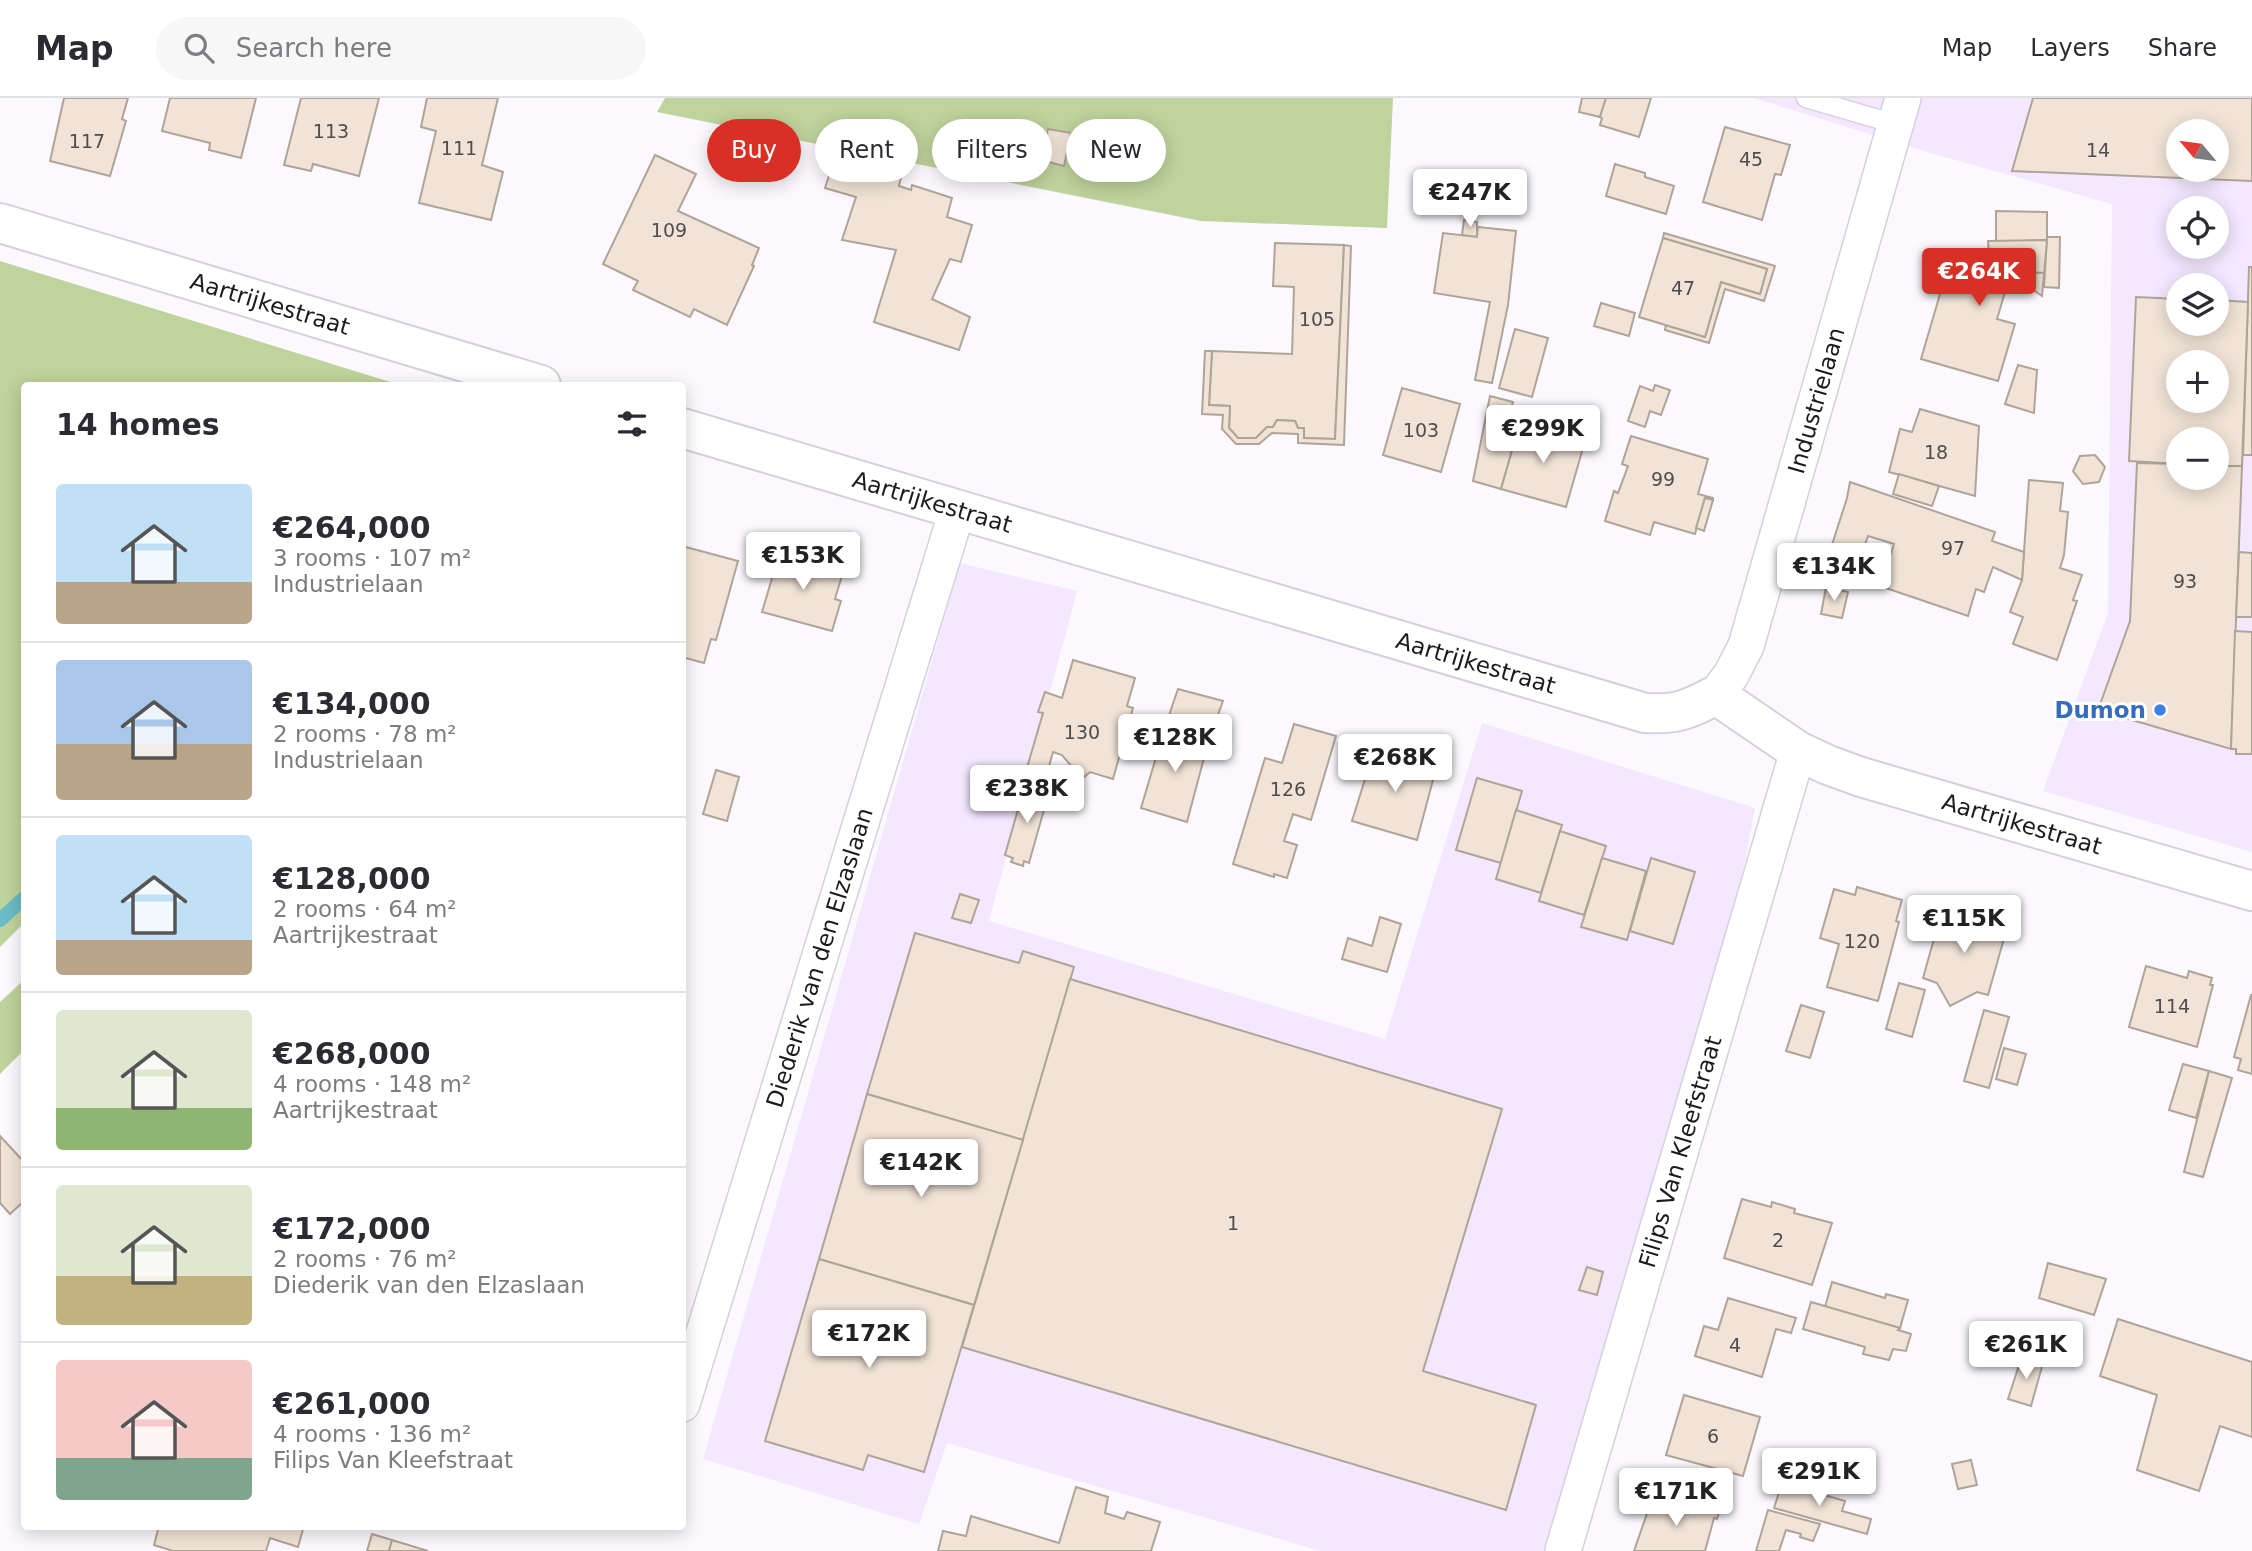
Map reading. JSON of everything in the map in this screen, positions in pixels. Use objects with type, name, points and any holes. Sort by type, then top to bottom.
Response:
[{"type":"street","name":"Industrielaan","points":[[1716,695],[1731,675],[1746,646],[1899,111]]},
{"type":"street","name":"Aartrijkestraat","points":[[0,223],[531,382]]},
{"type":"street","name":"Aartrijkestraat","points":[[686,429],[1645,713],[1669,715],[1693,708],[1716,695],[1798,751],[1828,765],[1861,777],[2252,891]]},
{"type":"street","name":"Diederik van den Elzaslaan","points":[[686,1391],[957,511]]},
{"type":"street","name":"Filips Van Kleefstraat","points":[[1563,1551],[1798,751]]},
{"type":"lane","points":[[1806,98],[1899,111]]},
{"type":"shaded area","points":[[1754,98],[2252,98],[2252,852],[2043,791],[2108,613],[2112,204],[1927,152]]},
{"type":"shaded area","points":[[960,563],[1077,591],[989,921],[1385,1039],[1482,723],[1755,808],[1738,898],[1544,1551],[1321,1551],[947,1443],[919,1524],[703,1459]]},
{"type":"green space","points":[[665,98],[1393,98],[1387,228],[1201,221],[1006,182],[1052,182],[1052,119],[932,119],[932,167],[918,164],[918,119],[815,119],[815,144],[801,141],[801,119],[707,119],[707,122],[657,112]]},
{"type":"green space","points":[[0,261],[390,382],[21,382],[21,926],[0,947]]},
{"type":"green space","points":[[21,983],[21,1053],[0,1074],[0,1002]]},
{"type":"building","points":[[64,98],[128,98],[122,119],[126,121],[110,176],[50,161]]},
{"type":"building","points":[[170,98],[256,98],[241,158],[209,150],[210,143],[162,131]]},
{"type":"building","points":[[301,98],[379,98],[359,176],[313,164],[311,171],[284,165]]},
{"type":"building","points":[[427,98],[498,98],[482,165],[503,172],[491,220],[419,203],[436,131],[421,127]]},
{"type":"building","points":[[1582,98],[1606,98],[1600,117],[1579,112]]},
{"type":"building","points":[[1606,98],[1651,98],[1639,137],[1600,125]]},
{"type":"building","points":[[2033,98],[2252,98],[2252,181],[2230,180],[2230,119],[2166,119],[2166,177],[2012,171]]},
{"type":"building","points":[[1725,127],[1790,145],[1781,175],[1775,174],[1762,220],[1703,202]]},
{"type":"building","points":[[1052,130],[1066,132],[1064,166],[1052,163]]},
{"type":"building","points":[[655,155],[696,174],[678,211],[759,248],[752,265],[754,266],[727,325],[694,309],[690,317],[633,290],[638,281],[603,264]]},
{"type":"building","points":[[1615,164],[1674,186],[1666,214],[1606,196]]},
{"type":"building","points":[[827,182],[900,182],[899,186],[911,190],[912,185],[952,198],[947,217],[972,225],[961,262],[950,259],[932,299],[970,317],[959,350],[874,322],[896,250],[842,240],[856,197],[825,188]]},
{"type":"building","points":[[1996,211],[2047,212],[2047,240],[1996,242]]},
{"type":"building","points":[[1464,220],[1477,222],[1477,237],[1462,235]]},
{"type":"building","points":[[1478,227],[1516,231],[1508,305],[1492,383],[1475,380],[1490,302],[1434,293],[1443,233],[1477,237]]},
{"type":"building","points":[[1664,233],[1775,266],[1764,301],[1725,289],[1709,343],[1665,330],[1666,325],[1705,337],[1721,282],[1760,294],[1767,269],[1663,238]]},
{"type":"building","points":[[2047,237],[2060,237],[2059,288],[2044,287]]},
{"type":"building","points":[[1663,238],[1767,269],[1760,294],[1721,282],[1705,337],[1639,317]]},
{"type":"building","points":[[2047,240],[2044,273],[2011,272],[1997,319],[2015,324],[1998,381],[1921,359],[1952,253],[1986,263],[1989,255],[1988,241]]},
{"type":"building","points":[[1275,243],[1344,245],[1335,439],[1304,438],[1304,428],[1298,428],[1295,421],[1277,420],[1273,427],[1267,427],[1256,438],[1238,438],[1229,428],[1230,406],[1209,405],[1212,351],[1292,354],[1294,287],[1273,286]]},
{"type":"building","points":[[1344,245],[1351,246],[1344,445],[1298,443],[1298,434],[1272,433],[1259,444],[1236,444],[1222,429],[1223,415],[1202,414],[1205,351],[1212,351],[1209,405],[1230,406],[1229,428],[1238,438],[1256,438],[1267,427],[1273,427],[1277,420],[1295,421],[1298,428],[1304,428],[1304,438],[1335,439]]},
{"type":"building","points":[[2249,267],[2252,267],[2252,455],[2243,455]]},
{"type":"building","points":[[2016,272],[2044,273],[2042,296],[2016,278]]},
{"type":"building","points":[[2136,297],[2166,298],[2166,336],[2229,336],[2229,301],[2248,302],[2242,466],[2229,466],[2229,427],[2166,427],[2166,463],[2129,461]]},
{"type":"building","points":[[1601,303],[1635,313],[1629,336],[1594,326]]},
{"type":"building","points":[[1515,329],[1548,338],[1532,397],[1499,388]]},
{"type":"building","points":[[2018,365],[2037,370],[2034,413],[2005,404]]},
{"type":"building","points":[[1655,385],[1670,390],[1661,415],[1650,411],[1645,427],[1628,421],[1640,386],[1653,391]]},
{"type":"building","points":[[1402,388],[1460,404],[1441,472],[1383,455]]},
{"type":"building","points":[[1490,396],[1513,402],[1507,423],[1519,426],[1501,489],[1473,481]]},
{"type":"building","points":[[1920,409],[1979,426],[1975,496],[1889,472],[1900,429],[1912,432]]},
{"type":"building","points":[[1520,423],[1585,441],[1566,507],[1501,489]]},
{"type":"building","points":[[1631,436],[1708,459],[1698,494],[1713,500],[1705,498],[1695,534],[1654,522],[1650,535],[1605,521],[1614,491],[1618,493],[1628,466],[1622,464]]},
{"type":"building","points":[[2095,455],[2105,467],[2099,482],[2083,484],[2073,471],[2080,456]]},
{"type":"building","points":[[2137,463],[2166,464],[2166,490],[2229,490],[2229,466],[2242,466],[2231,749],[2098,710],[2130,621]]},
{"type":"building","points":[[1899,474],[1939,486],[1932,506],[1893,494]]},
{"type":"building","points":[[2029,480],[2063,483],[2060,511],[2068,512],[2064,555],[2060,568],[2082,575],[2073,600],[2077,601],[2057,660],[2013,644],[2023,617],[2010,612],[2022,580]]},
{"type":"building","points":[[1850,482],[1995,532],[1992,541],[2024,552],[2022,580],[1993,567],[1984,592],[1976,589],[1968,616],[1880,586],[1894,544],[1868,536],[1858,564],[1829,554]]},
{"type":"building","points":[[1705,498],[1713,500],[1704,531],[1696,528]]},
{"type":"building","points":[[686,547],[738,561],[716,640],[711,639],[704,663],[686,658]]},
{"type":"building","points":[[781,548],[804,554],[802,561],[843,572],[835,599],[841,601],[832,631],[762,612]]},
{"type":"building","points":[[2239,552],[2252,553],[2252,617],[2236,617]]},
{"type":"building","points":[[1826,587],[1848,592],[1842,618],[1821,614]]},
{"type":"building","points":[[2235,631],[2252,632],[2252,754],[2236,754],[2236,749],[2231,749]]},
{"type":"building","points":[[1073,660],[1135,678],[1127,706],[1133,708],[1113,779],[1090,772],[1082,779],[1062,755],[1053,752],[1046,777],[1026,771],[1043,713],[1038,712],[1045,692],[1062,698]]},
{"type":"building","points":[[1178,689],[1223,701],[1209,739],[1165,727]]},
{"type":"building","points":[[1294,724],[1336,736],[1311,820],[1293,814],[1284,841],[1297,845],[1287,878],[1274,874],[1274,877],[1233,864],[1265,758],[1282,763]]},
{"type":"building","points":[[1165,727],[1209,739],[1187,822],[1141,808]]},
{"type":"building","points":[[1375,747],[1437,765],[1417,840],[1352,821]]},
{"type":"building","points":[[716,770],[739,777],[727,821],[703,814]]},
{"type":"building","points":[[1477,778],[1522,791],[1501,863],[1456,850]]},
{"type":"building","points":[[1025,785],[1049,792],[1029,863],[1024,861],[1023,866],[1011,862],[1013,858],[1005,855]]},
{"type":"building","points":[[1516,810],[1562,825],[1541,893],[1496,879]]},
{"type":"building","points":[[1560,831],[1606,846],[1584,915],[1539,901]]},
{"type":"building","points":[[1602,858],[1646,871],[1627,940],[1581,927]]},
{"type":"building","points":[[1651,858],[1695,872],[1673,944],[1630,931]]},
{"type":"building","points":[[1857,887],[1902,900],[1896,921],[1899,922],[1878,1001],[1827,987],[1839,944],[1820,938],[1834,889],[1855,895]]},
{"type":"building","points":[[960,894],[979,900],[971,923],[952,918]]},
{"type":"building","points":[[1955,906],[1955,909],[1969,911],[1975,918],[2007,928],[1988,995],[1977,992],[1950,1006],[1937,983],[1923,978],[1942,910]]},
{"type":"building","points":[[1380,917],[1401,924],[1387,972],[1342,959],[1348,938],[1372,946]]},
{"type":"building","points":[[915,933],[1019,963],[1023,951],[1074,967],[1023,1140],[867,1094]]},
{"type":"building","points":[[2146,966],[2187,978],[2189,971],[2212,978],[2210,985],[2213,985],[2197,1047],[2129,1027]]},
{"type":"building","points":[[1070,979],[1502,1109],[1423,1371],[1536,1405],[1506,1510],[962,1347]]},
{"type":"building","points":[[1899,983],[1925,990],[1912,1037],[1886,1029]]},
{"type":"building","points":[[2251,995],[2252,1074],[2238,1070],[2241,1059],[2234,1057]]},
{"type":"building","points":[[1801,1005],[1824,1012],[1810,1058],[1786,1051]]},
{"type":"building","points":[[1984,1010],[2009,1017],[1989,1088],[1964,1081]]},
{"type":"building","points":[[2004,1048],[2026,1054],[2017,1085],[1996,1079]]},
{"type":"building","points":[[2183,1064],[2209,1071],[2196,1118],[2169,1110]]},
{"type":"building","points":[[2209,1071],[2232,1078],[2203,1177],[2184,1172]]},
{"type":"building","points":[[867,1094],[1023,1140],[974,1305],[819,1259]]},
{"type":"building","points":[[0,1136],[21,1159],[21,1204],[10,1214],[0,1203]]},
{"type":"building","points":[[1742,1199],[1771,1207],[1772,1202],[1795,1209],[1794,1213],[1832,1223],[1812,1285],[1724,1258]]},
{"type":"building","points":[[819,1259],[974,1305],[924,1472],[868,1455],[863,1470],[765,1441]]},
{"type":"building","points":[[2048,1263],[2106,1279],[2094,1315],[2039,1298]]},
{"type":"building","points":[[1587,1267],[1603,1272],[1597,1295],[1579,1290]]},
{"type":"building","points":[[1832,1282],[1885,1298],[1886,1294],[1908,1300],[1900,1328],[1825,1307]]},
{"type":"building","points":[[1728,1298],[1796,1318],[1791,1333],[1776,1329],[1762,1377],[1695,1356],[1704,1326],[1718,1330]]},
{"type":"building","points":[[1811,1302],[1900,1328],[1898,1330],[1911,1334],[1906,1351],[1893,1349],[1889,1360],[1863,1354],[1865,1347],[1803,1329]]},
{"type":"building","points":[[2118,1319],[2252,1362],[2252,1437],[2220,1426],[2199,1491],[2137,1470],[2157,1395],[2100,1376]]},
{"type":"building","points":[[2022,1356],[2043,1363],[2031,1406],[2008,1399]]},
{"type":"building","points":[[1684,1395],[1760,1417],[1743,1476],[1666,1455]]},
{"type":"building","points":[[1971,1460],[1977,1485],[1958,1489],[1952,1464]]},
{"type":"building","points":[[1782,1483],[1845,1501],[1842,1511],[1871,1519],[1867,1534],[1774,1508]]},
{"type":"building","points":[[1076,1487],[1108,1497],[1105,1513],[1124,1519],[1127,1512],[1160,1522],[1151,1551],[938,1551],[943,1531],[966,1536],[971,1516],[1059,1543]]},
{"type":"building","points":[[1652,1499],[1680,1508],[1683,1501],[1719,1512],[1717,1519],[1714,1518],[1705,1551],[1634,1551]]},
{"type":"building","points":[[1768,1510],[1820,1524],[1813,1541],[1786,1530],[1779,1551],[1756,1551]]},
{"type":"building","points":[[158,1530],[303,1530],[298,1547],[270,1538],[266,1551],[173,1551],[154,1545]]},
{"type":"building","points":[[372,1534],[392,1540],[389,1551],[367,1551]]},
{"type":"building","points":[[392,1540],[428,1551],[389,1551]]},
{"type":"waterway","points":[[0,920],[21,901]]},
{"type":"place","name":"Dumon","points":[[2160,710]]}]
